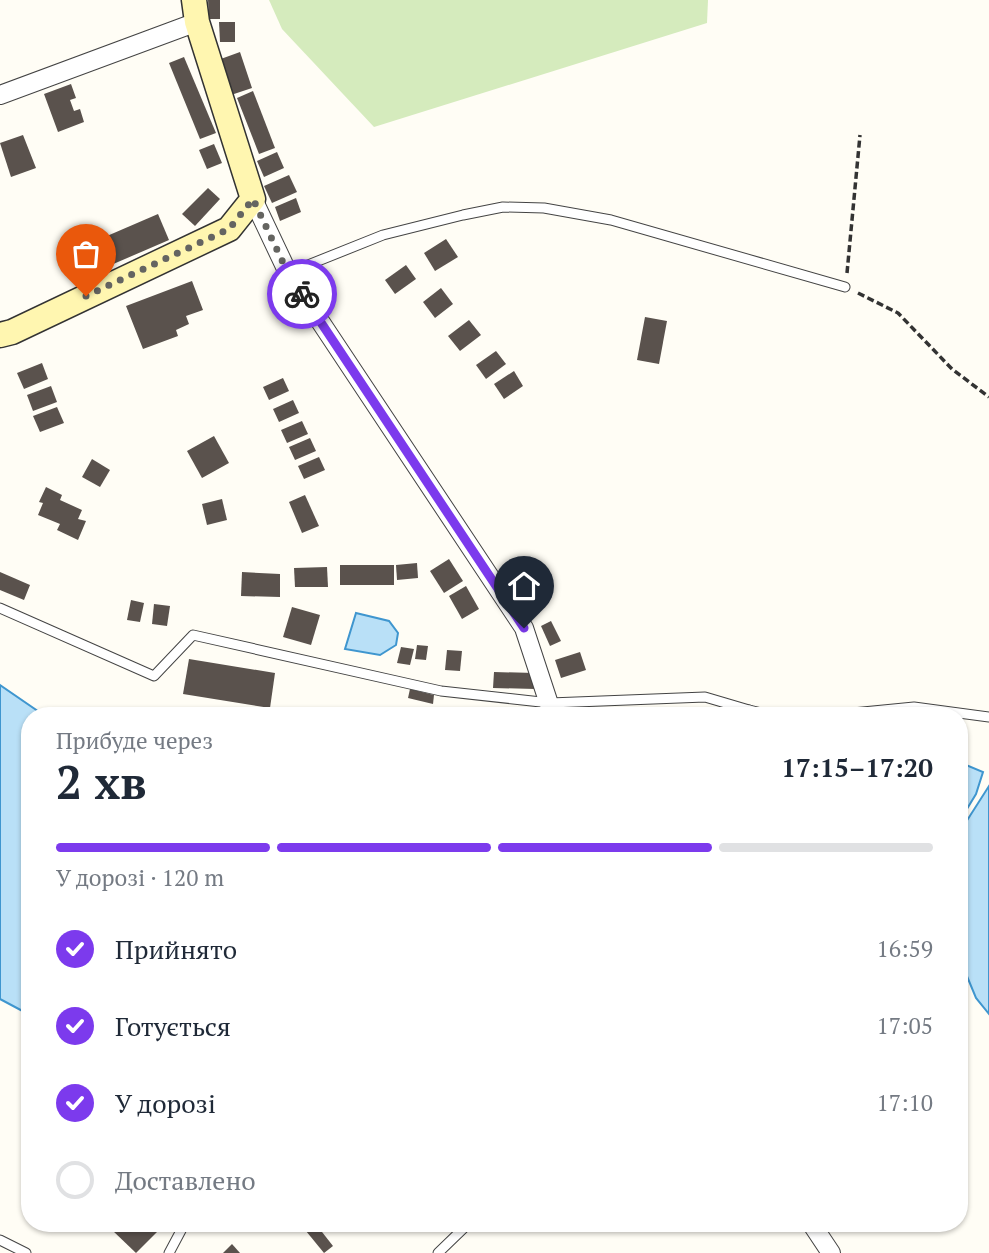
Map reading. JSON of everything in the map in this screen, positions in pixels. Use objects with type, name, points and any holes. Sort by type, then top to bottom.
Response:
[{"type":"street","points":[[0,95],[195,11],[253,199],[288,273],[524,628],[550,707]]},
{"type":"street","points":[[0,335],[12,332],[229,229],[253,199]]},
{"type":"street","points":[[817,1232],[831,1253]]},
{"type":"lane","points":[[288,273],[383,234],[503,207],[544,208],[611,220],[845,287]]},
{"type":"lane","points":[[0,608],[154,676],[193,635],[441,691],[539,707]]},
{"type":"lane","points":[[577,707],[705,697],[732,707]]},
{"type":"lane","points":[[968,714],[989,717]]},
{"type":"lane","points":[[169,1253],[180,1232]]},
{"type":"lane","points":[[438,1253],[460,1232]]},
{"type":"lane","points":[[0,1240],[26,1253]]},
{"type":"path","points":[[860,135],[845,287],[898,313],[952,369],[989,397]]},
{"type":"green space","points":[[269,0],[708,0],[707,23],[374,127],[282,29]]},
{"type":"water","points":[[356,613],[389,621],[398,633],[396,645],[380,655],[345,649]]},
{"type":"water","points":[[0,685],[32,707],[21,707],[21,1010],[0,999]]},
{"type":"water","points":[[968,766],[983,772],[976,794],[968,807]]},
{"type":"water","points":[[989,786],[989,1014],[976,998],[968,979],[968,819]]},
{"type":"building","points":[[208,0],[220,0],[220,19],[209,19]]},
{"type":"building","points":[[219,22],[235,22],[235,42],[220,42]]},
{"type":"building","points":[[240,52],[252,88],[231,95],[218,60]]},
{"type":"building","points":[[184,57],[216,133],[200,139],[169,63]]},
{"type":"building","points":[[71,84],[76,98],[70,100],[74,111],[80,109],[84,122],[58,132],[44,94]]},
{"type":"building","points":[[253,91],[275,148],[259,154],[237,98]]},
{"type":"building","points":[[23,135],[36,168],[11,177],[0,143]]},
{"type":"building","points":[[214,144],[222,163],[207,169],[199,150]]},
{"type":"building","points":[[277,152],[284,168],[264,177],[257,161]]},
{"type":"building","points":[[289,175],[297,192],[272,203],[264,186]]},
{"type":"building","points":[[208,188],[220,199],[195,226],[182,214]]},
{"type":"building","points":[[296,198],[301,212],[280,221],[275,207]]},
{"type":"building","points":[[158,214],[169,240],[111,265],[100,239]]},
{"type":"building","points":[[446,239],[458,257],[435,271],[424,253]]},
{"type":"building","points":[[406,265],[416,279],[395,294],[385,280]]},
{"type":"building","points":[[192,281],[203,310],[186,316],[189,324],[176,330],[178,336],[143,349],[126,306]]},
{"type":"building","points":[[441,288],[453,304],[435,318],[423,302]]},
{"type":"building","points":[[645,317],[667,321],[659,364],[637,360]]},
{"type":"building","points":[[469,320],[481,335],[460,351],[448,336]]},
{"type":"building","points":[[496,351],[506,364],[486,379],[476,365]]},
{"type":"building","points":[[42,363],[48,379],[24,389],[17,373]]},
{"type":"building","points":[[514,371],[523,386],[504,399],[494,384]]},
{"type":"building","points":[[283,378],[289,391],[269,400],[263,387]]},
{"type":"building","points":[[51,386],[57,402],[33,411],[27,395]]},
{"type":"building","points":[[293,400],[299,413],[279,422],[273,409]]},
{"type":"building","points":[[57,407],[64,423],[40,432],[33,416]]},
{"type":"building","points":[[302,421],[308,434],[287,443],[281,430]]},
{"type":"building","points":[[214,436],[229,463],[202,478],[187,451]]},
{"type":"building","points":[[310,438],[316,451],[295,460],[289,447]]},
{"type":"building","points":[[319,457],[325,470],[304,479],[298,466]]},
{"type":"building","points":[[92,459],[110,470],[100,487],[82,477]]},
{"type":"building","points":[[46,487],[62,495],[60,500],[82,510],[78,519],[86,521],[78,540],[57,530],[60,524],[38,515],[43,503],[39,502]]},
{"type":"building","points":[[305,495],[319,526],[302,533],[289,502]]},
{"type":"building","points":[[222,499],[227,520],[207,525],[202,504]]},
{"type":"building","points":[[449,559],[463,581],[444,593],[430,571]]},
{"type":"building","points":[[417,563],[418,578],[397,580],[396,565]]},
{"type":"building","points":[[340,565],[394,565],[394,585],[340,585]]},
{"type":"building","points":[[327,567],[328,587],[295,587],[294,568]]},
{"type":"building","points":[[0,572],[30,585],[24,600],[0,590]]},
{"type":"building","points":[[242,572],[280,574],[280,597],[241,596]]},
{"type":"building","points":[[466,586],[479,609],[462,619],[449,596]]},
{"type":"building","points":[[131,600],[144,603],[140,622],[127,620]]},
{"type":"building","points":[[154,604],[170,606],[167,626],[152,624]]},
{"type":"building","points":[[292,607],[320,615],[311,645],[283,637]]},
{"type":"building","points":[[551,621],[561,641],[550,646],[541,626]]},
{"type":"building","points":[[417,645],[428,646],[426,660],[415,659]]},
{"type":"building","points":[[401,647],[414,649],[410,665],[397,663]]},
{"type":"building","points":[[447,650],[462,651],[460,671],[445,670]]},
{"type":"building","points":[[580,652],[586,670],[561,678],[555,660]]},
{"type":"building","points":[[189,659],[275,673],[270,707],[183,694]]},
{"type":"building","points":[[494,672],[535,673],[535,689],[493,688]]},
{"type":"building","points":[[410,689],[434,695],[433,704],[408,698]]},
{"type":"building","points":[[114,1232],[157,1232],[136,1253]]},
{"type":"building","points":[[307,1232],[322,1232],[333,1246],[324,1253]]},
{"type":"building","points":[[232,1244],[240,1253],[223,1253]]},
{"type":"way so far","points":[[86,296],[229,229],[253,199],[288,273],[302,294]]},
{"type":"route","points":[[302,294],[524,628]]}]
